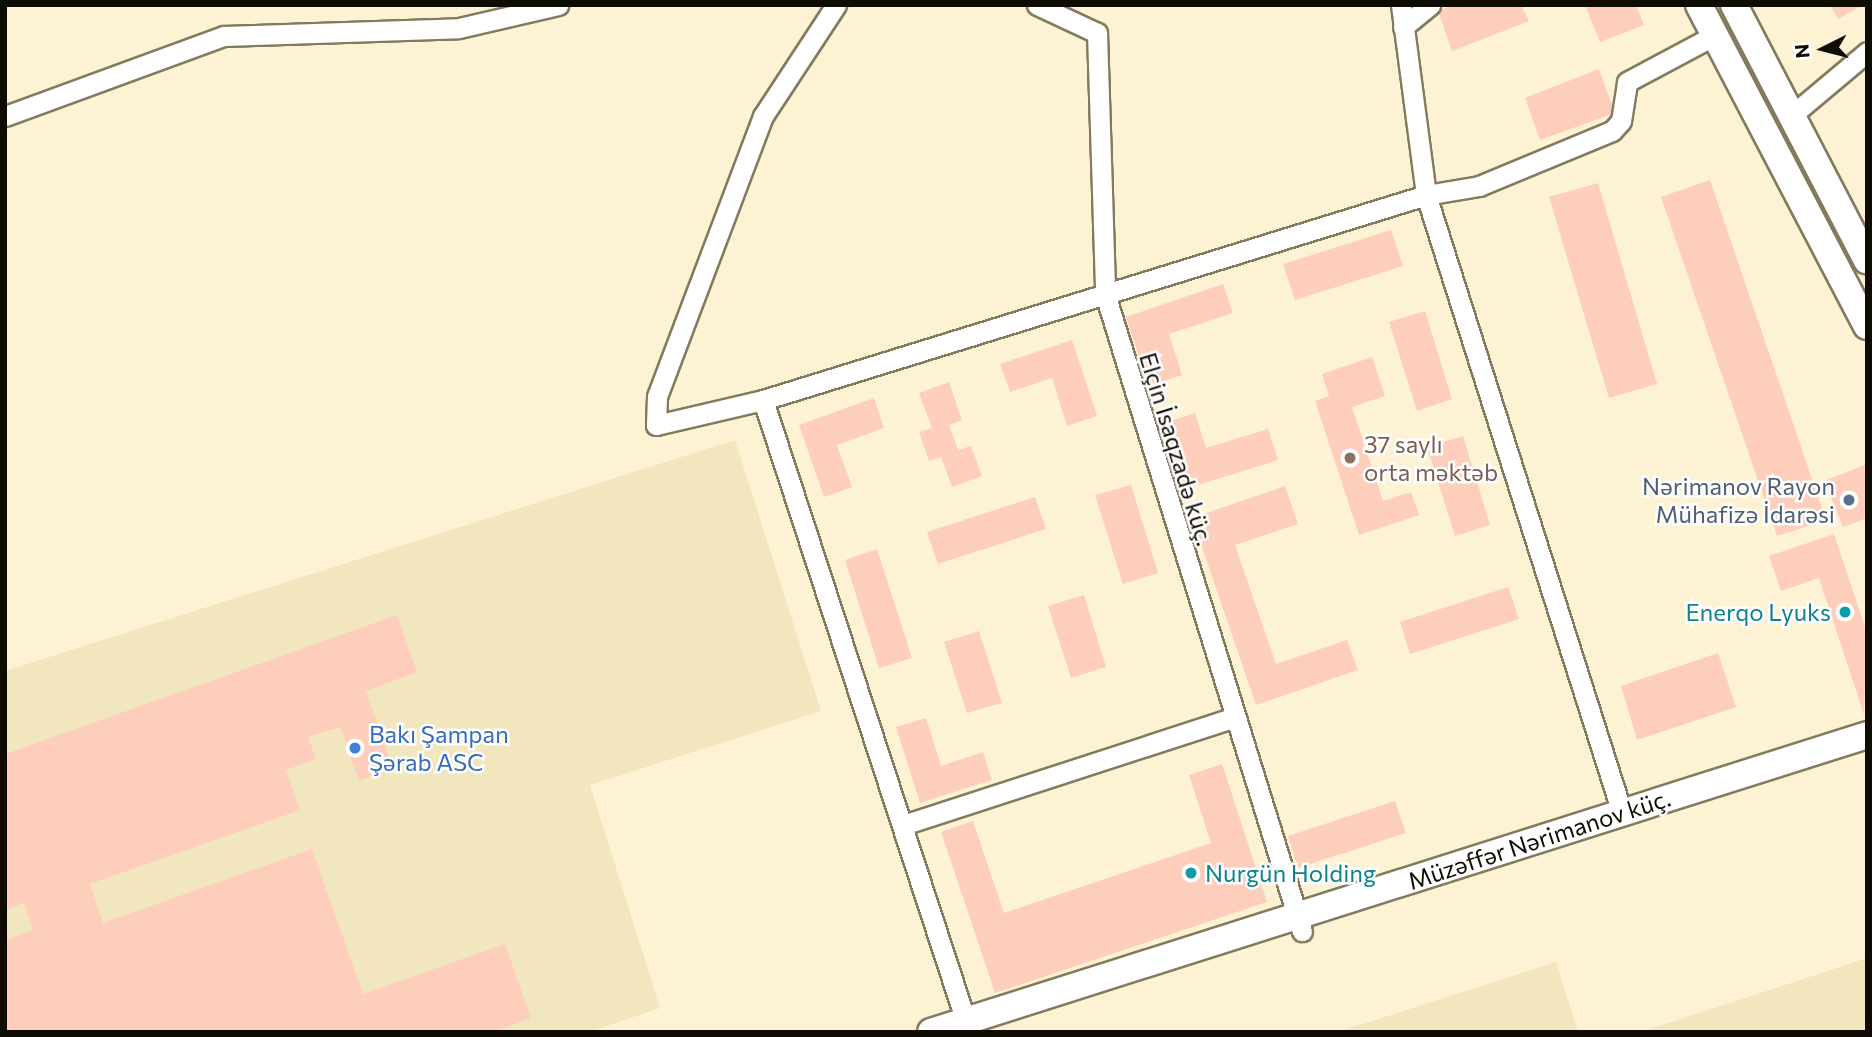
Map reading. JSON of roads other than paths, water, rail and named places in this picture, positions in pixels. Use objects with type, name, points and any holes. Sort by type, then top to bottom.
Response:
[{"type":"main road","points":[[1699,5],[1861,296],[1867,326]]},
{"type":"main road","points":[[1734,5],[1867,261]]},
{"type":"main road","name":"Müzəffər Nərimanov küç.","points":[[1299,924],[1622,813],[1867,735]]},
{"type":"main road","points":[[931,1032],[973,1028],[1299,924],[1867,752]]},
{"type":"street","points":[[5,116],[225,36],[459,28],[558,5]]},
{"type":"street","points":[[836,5],[763,116],[654,410],[656,425],[763,400],[1426,195],[1479,186],[1612,131],[1621,121],[1627,82],[1715,35]]},
{"type":"street","name":"Elçin İsaqzadə küç.","points":[[1037,5],[1097,33],[1105,294],[1299,924]]},
{"type":"street","points":[[1401,5],[1426,195],[1622,813]]},
{"type":"street","points":[[1403,27],[1430,5]]},
{"type":"street","points":[[1792,115],[1867,52]]},
{"type":"street","points":[[763,400],[973,1028]]},
{"type":"street","points":[[903,825],[1235,718]]},
{"type":"place","name":"37 saylı orta məktəb","points":[[1350,458]]},
{"type":"place","name":"Nərimanov Rayon Mühafizə İdarəsi","points":[[1849,500]]},
{"type":"place","name":"Enerqo Lyuks","points":[[1845,612]]},
{"type":"place","name":"Bakı Şampan Şərab ASC","points":[[355,748]]},
{"type":"place","name":"Nurgün Holding","points":[[1191,873]]}]
